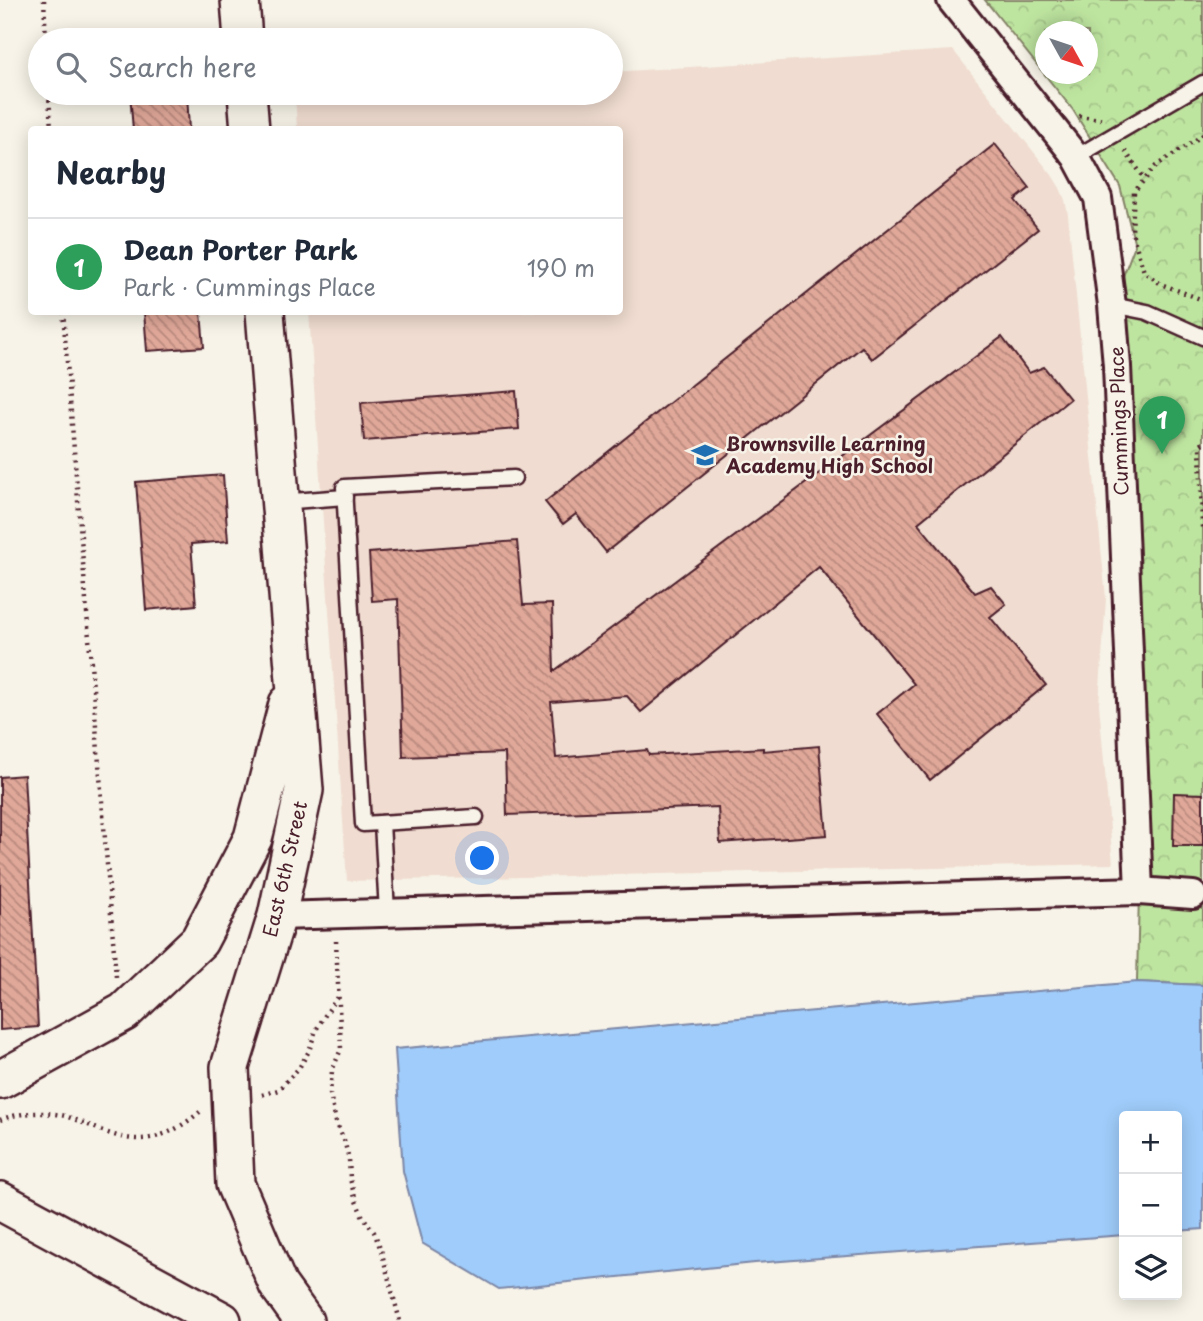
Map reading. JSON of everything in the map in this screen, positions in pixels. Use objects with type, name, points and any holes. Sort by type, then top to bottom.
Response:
[{"type":"main road","points":[[240,0],[242,28]]},
{"type":"main road","points":[[248,105],[250,126]]},
{"type":"main road","name":"East 6th Street","points":[[265,315],[304,790],[276,916],[230,1067],[235,1184],[278,1285],[304,1321]]},
{"type":"main road","points":[[0,1080],[124,1012],[199,941],[253,838],[295,676]]},
{"type":"main road","points":[[10,1210],[222,1321]]},
{"type":"street","name":"Cummings Place","points":[[951,0],[1076,157],[1098,198],[1117,366],[1139,891]]},
{"type":"street","points":[[276,916],[1139,891],[1198,895]]},
{"type":"lane","points":[[1076,157],[1203,83]]},
{"type":"lane","points":[[1112,305],[1147,312],[1203,337]]},
{"type":"lane","points":[[476,817],[363,824],[344,487],[514,478]]},
{"type":"lane","points":[[281,502],[345,497]]},
{"type":"lane","points":[[382,823],[387,912]]},
{"type":"path","points":[[44,0],[45,28]]},
{"type":"path","points":[[50,105],[51,126]]},
{"type":"path","points":[[1077,116],[1102,120],[1145,179]]},
{"type":"path","points":[[1203,135],[1156,166],[1134,192],[1132,232],[1144,272],[1161,284],[1203,300]]},
{"type":"path","points":[[62,315],[116,981]]},
{"type":"path","points":[[1203,443],[1200,445],[1203,529]]},
{"type":"path","points":[[344,939],[335,941],[341,1049],[332,1071],[330,1094],[349,1159],[350,1179],[356,1201],[381,1250],[400,1321]]},
{"type":"path","points":[[258,1096],[278,1090],[299,1068],[309,1051],[316,1030],[339,996]]},
{"type":"path","points":[[0,1120],[34,1113],[61,1115],[124,1139],[163,1135],[204,1109]]},
{"type":"shaded area","name":"Brownsville Learning Academy High School","points":[[953,50],[1052,175],[1065,200],[1068,215],[1106,598],[1099,704],[1113,864],[347,881],[309,315],[623,315],[623,126],[297,126],[296,105],[623,105],[623,71]]},
{"type":"green space","points":[[985,0],[1203,0],[1203,985],[1137,982],[1139,891],[1112,305],[1135,245],[1120,186],[1073,110],[1052,84],[1098,84],[1098,21],[1035,21],[1035,62]]},
{"type":"water","points":[[1137,982],[1203,985],[1203,1229],[1182,1231],[1182,1111],[1119,1111],[1119,1235],[755,1263],[499,1289],[422,1243],[403,1171],[395,1049]]},
{"type":"building","points":[[131,105],[188,105],[189,126],[133,126]]},
{"type":"building","points":[[995,144],[1030,188],[1015,200],[1038,229],[872,359],[862,347],[606,552],[576,514],[563,524],[545,502]]},
{"type":"building","points":[[144,315],[201,315],[204,347],[147,351]]},
{"type":"building","points":[[1002,337],[1029,373],[1044,367],[1070,399],[918,523],[975,593],[991,586],[1006,604],[990,617],[1046,685],[930,780],[877,714],[914,684],[819,567],[641,712],[627,696],[551,702],[556,758],[647,750],[649,755],[819,746],[827,835],[720,843],[718,807],[507,815],[505,753],[403,757],[398,599],[372,601],[369,553],[517,541],[523,605],[552,604],[554,671]]},
{"type":"building","points":[[516,391],[519,429],[364,441],[361,403]]},
{"type":"building","points":[[223,475],[228,541],[191,544],[196,605],[146,610],[136,482]]},
{"type":"building","points":[[24,775],[38,1027],[0,1030],[0,777]]},
{"type":"building","points":[[1174,793],[1203,794],[1203,846],[1173,846]]},
{"type":"place","name":"Dean Porter Park","points":[[1162,454]]},
{"type":"place","name":"Brownsville Learning Academy High School","points":[[705,455]]}]
